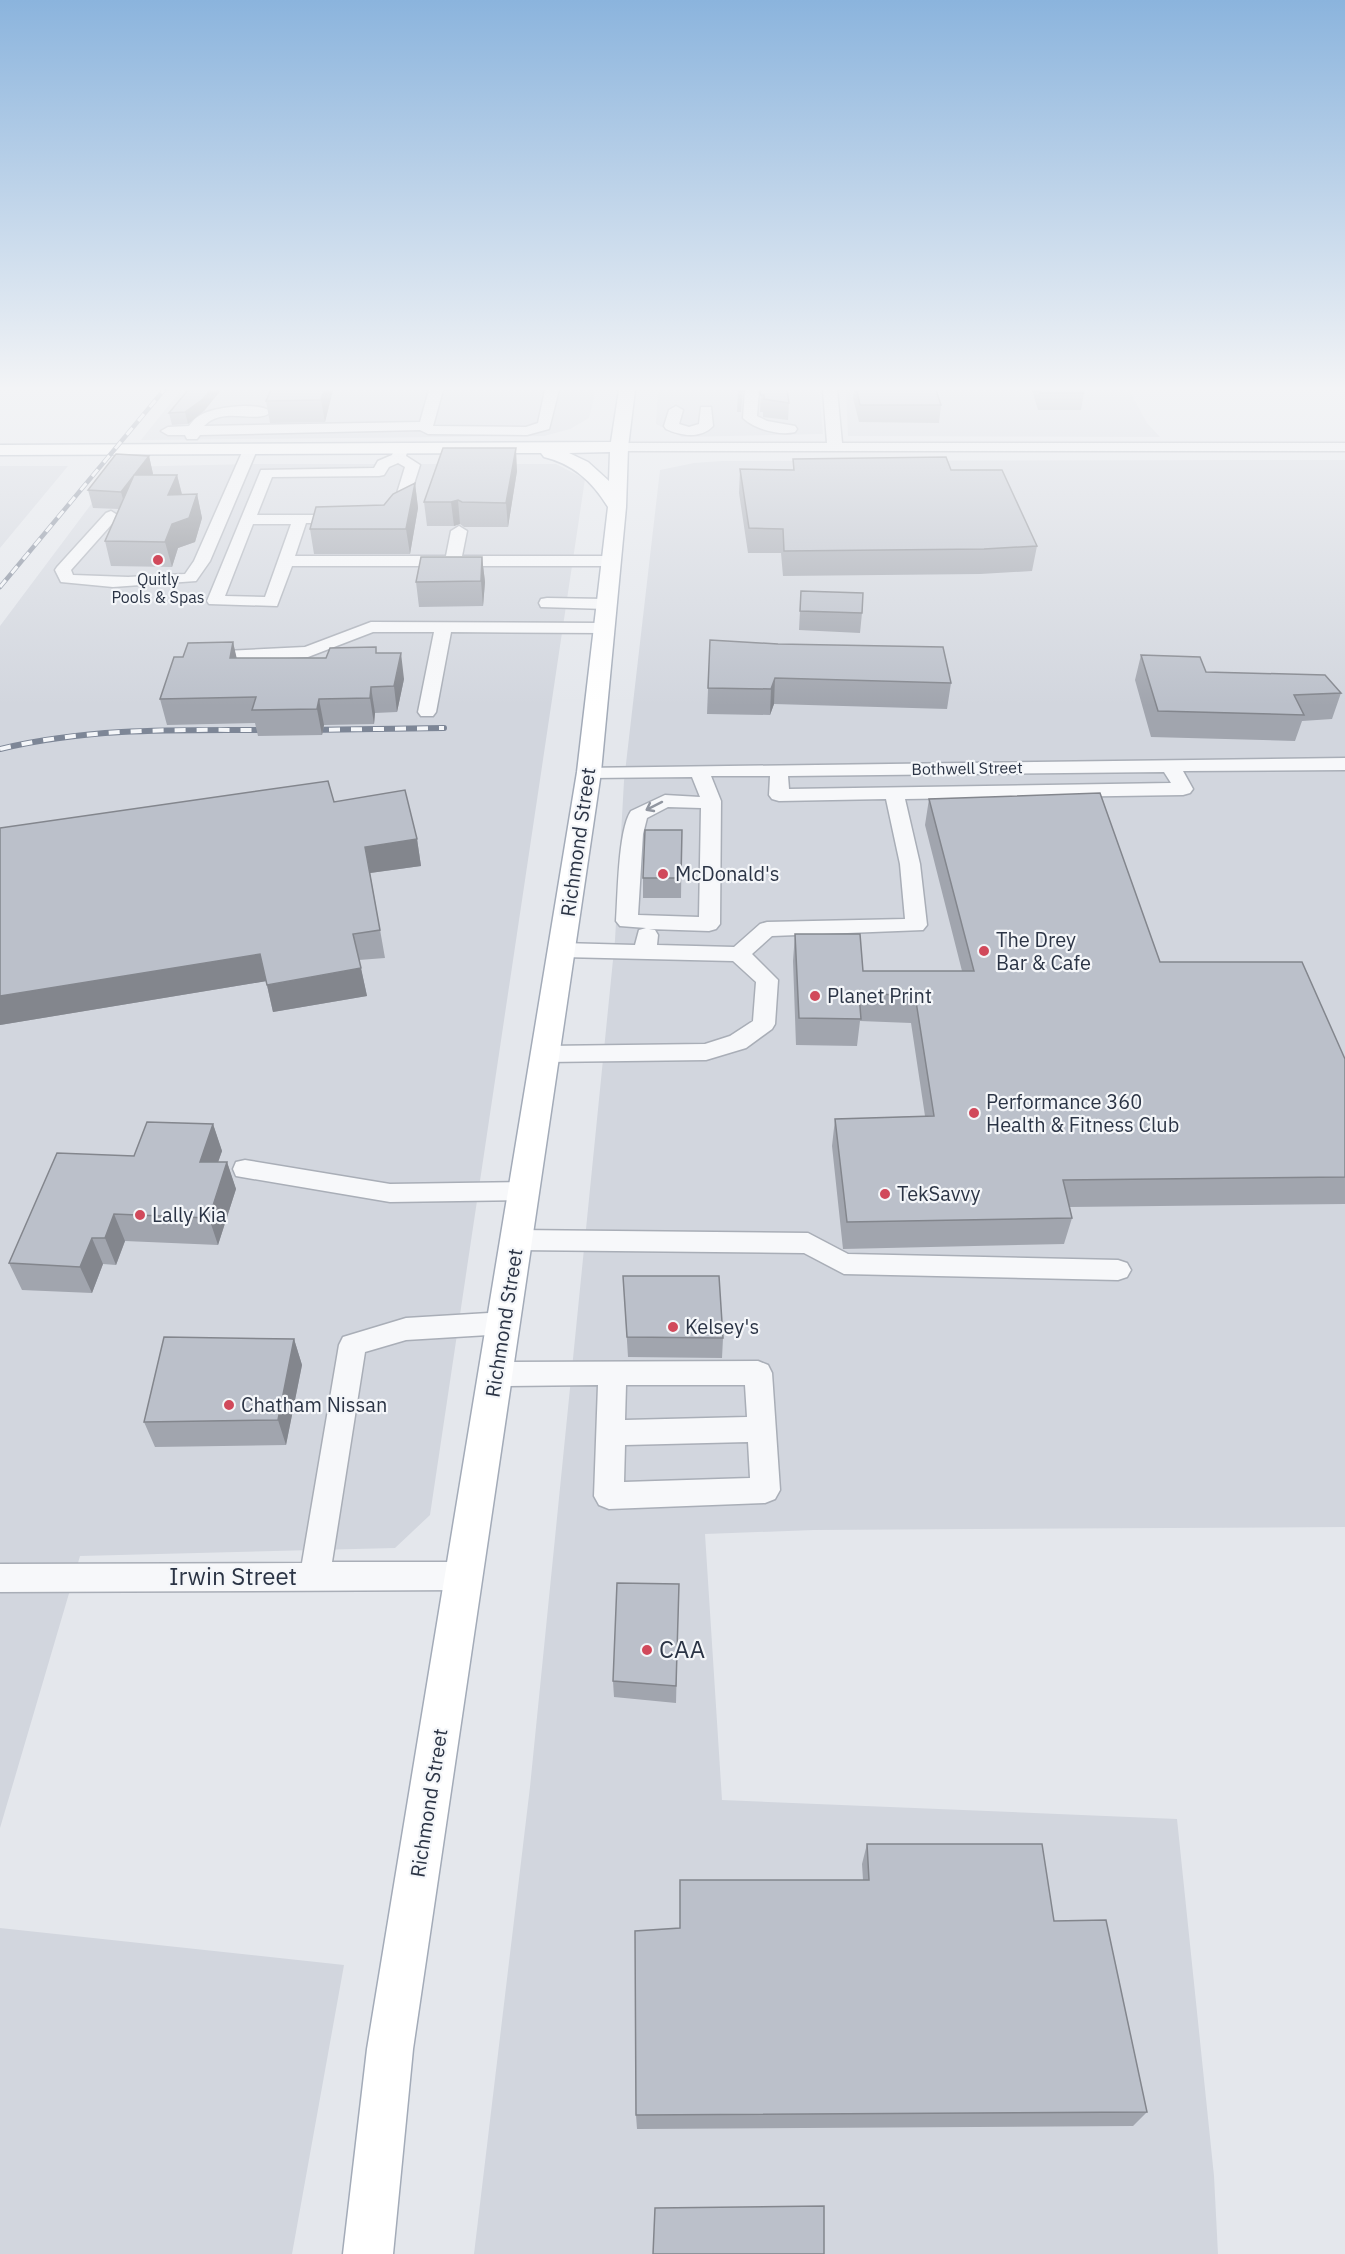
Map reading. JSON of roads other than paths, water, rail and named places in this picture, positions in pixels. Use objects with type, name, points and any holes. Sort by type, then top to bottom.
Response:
[{"type":"main road","points":[[610,495],[616,507]]},
{"type":"main road","name":"Richmond Street","points":[[368,2254],[390,2049],[505,1323],[589,772],[617,495]]},
{"type":"street","points":[[111,516],[63,570],[68,579],[164,581],[189,578],[202,561],[230,495]]},
{"type":"street","points":[[257,495],[215,601],[271,602],[300,519]]},
{"type":"street","points":[[378,514],[400,506],[405,495]]},
{"type":"street","points":[[247,520],[357,518]]},
{"type":"street","points":[[453,561],[459,531]]},
{"type":"street","points":[[285,561],[610,561]]},
{"type":"street","points":[[547,603],[604,616]]},
{"type":"street","points":[[190,657],[308,652],[371,627],[443,627],[604,616]]},
{"type":"street","points":[[427,712],[443,627]]},
{"type":"street","name":"Bothwell Street","points":[[589,772],[1345,764]]},
{"type":"street","points":[[779,770],[779,795],[1183,789],[1171,766]]},
{"type":"street","points":[[698,771],[710,790],[711,801],[709,924],[627,921],[633,834],[638,815],[664,801],[694,803],[711,801]]},
{"type":"street","points":[[738,954],[767,929],[916,925],[910,864],[894,793]]},
{"type":"street","points":[[645,951],[649,922]]},
{"type":"street","points":[[546,1054],[706,1052],[738,1042],[764,1024],[767,980],[738,954],[562,950]]},
{"type":"street","points":[[246,1169],[390,1192],[525,1191]]},
{"type":"street","points":[[517,1240],[808,1243],[844,1264],[1118,1270]]},
{"type":"street","points":[[315,1576],[353,1345],[406,1329],[505,1323]]},
{"type":"street","points":[[496,1374],[758,1373],[765,1490],[609,1496],[612,1374]]},
{"type":"street","points":[[610,1433],[762,1429]]},
{"type":"street","name":"Irwin Street","points":[[0,1578],[465,1576]]},
{"type":"railway","points":[[0,587],[76,495]]},
{"type":"railway","points":[[307,730],[444,728]]},
{"type":"railway","points":[[0,749],[102,733],[170,730],[274,730]]},
{"type":"place","name":"Quitly Pools & Spas","points":[[158,560]]},
{"type":"place","name":"McDonald's","points":[[663,874]]},
{"type":"place","name":"The Drey Bar & Cafe","points":[[984,951]]},
{"type":"place","name":"Planet Print","points":[[815,996]]},
{"type":"place","name":"Performance 360 Health & Fitness Club","points":[[974,1113]]},
{"type":"place","name":"TekSavvy","points":[[885,1194]]},
{"type":"place","name":"Lally Kia","points":[[140,1215]]},
{"type":"place","name":"Kelsey's","points":[[673,1327]]},
{"type":"place","name":"Chatham Nissan","points":[[229,1405]]},
{"type":"place","name":"CAA","points":[[647,1650]]}]
